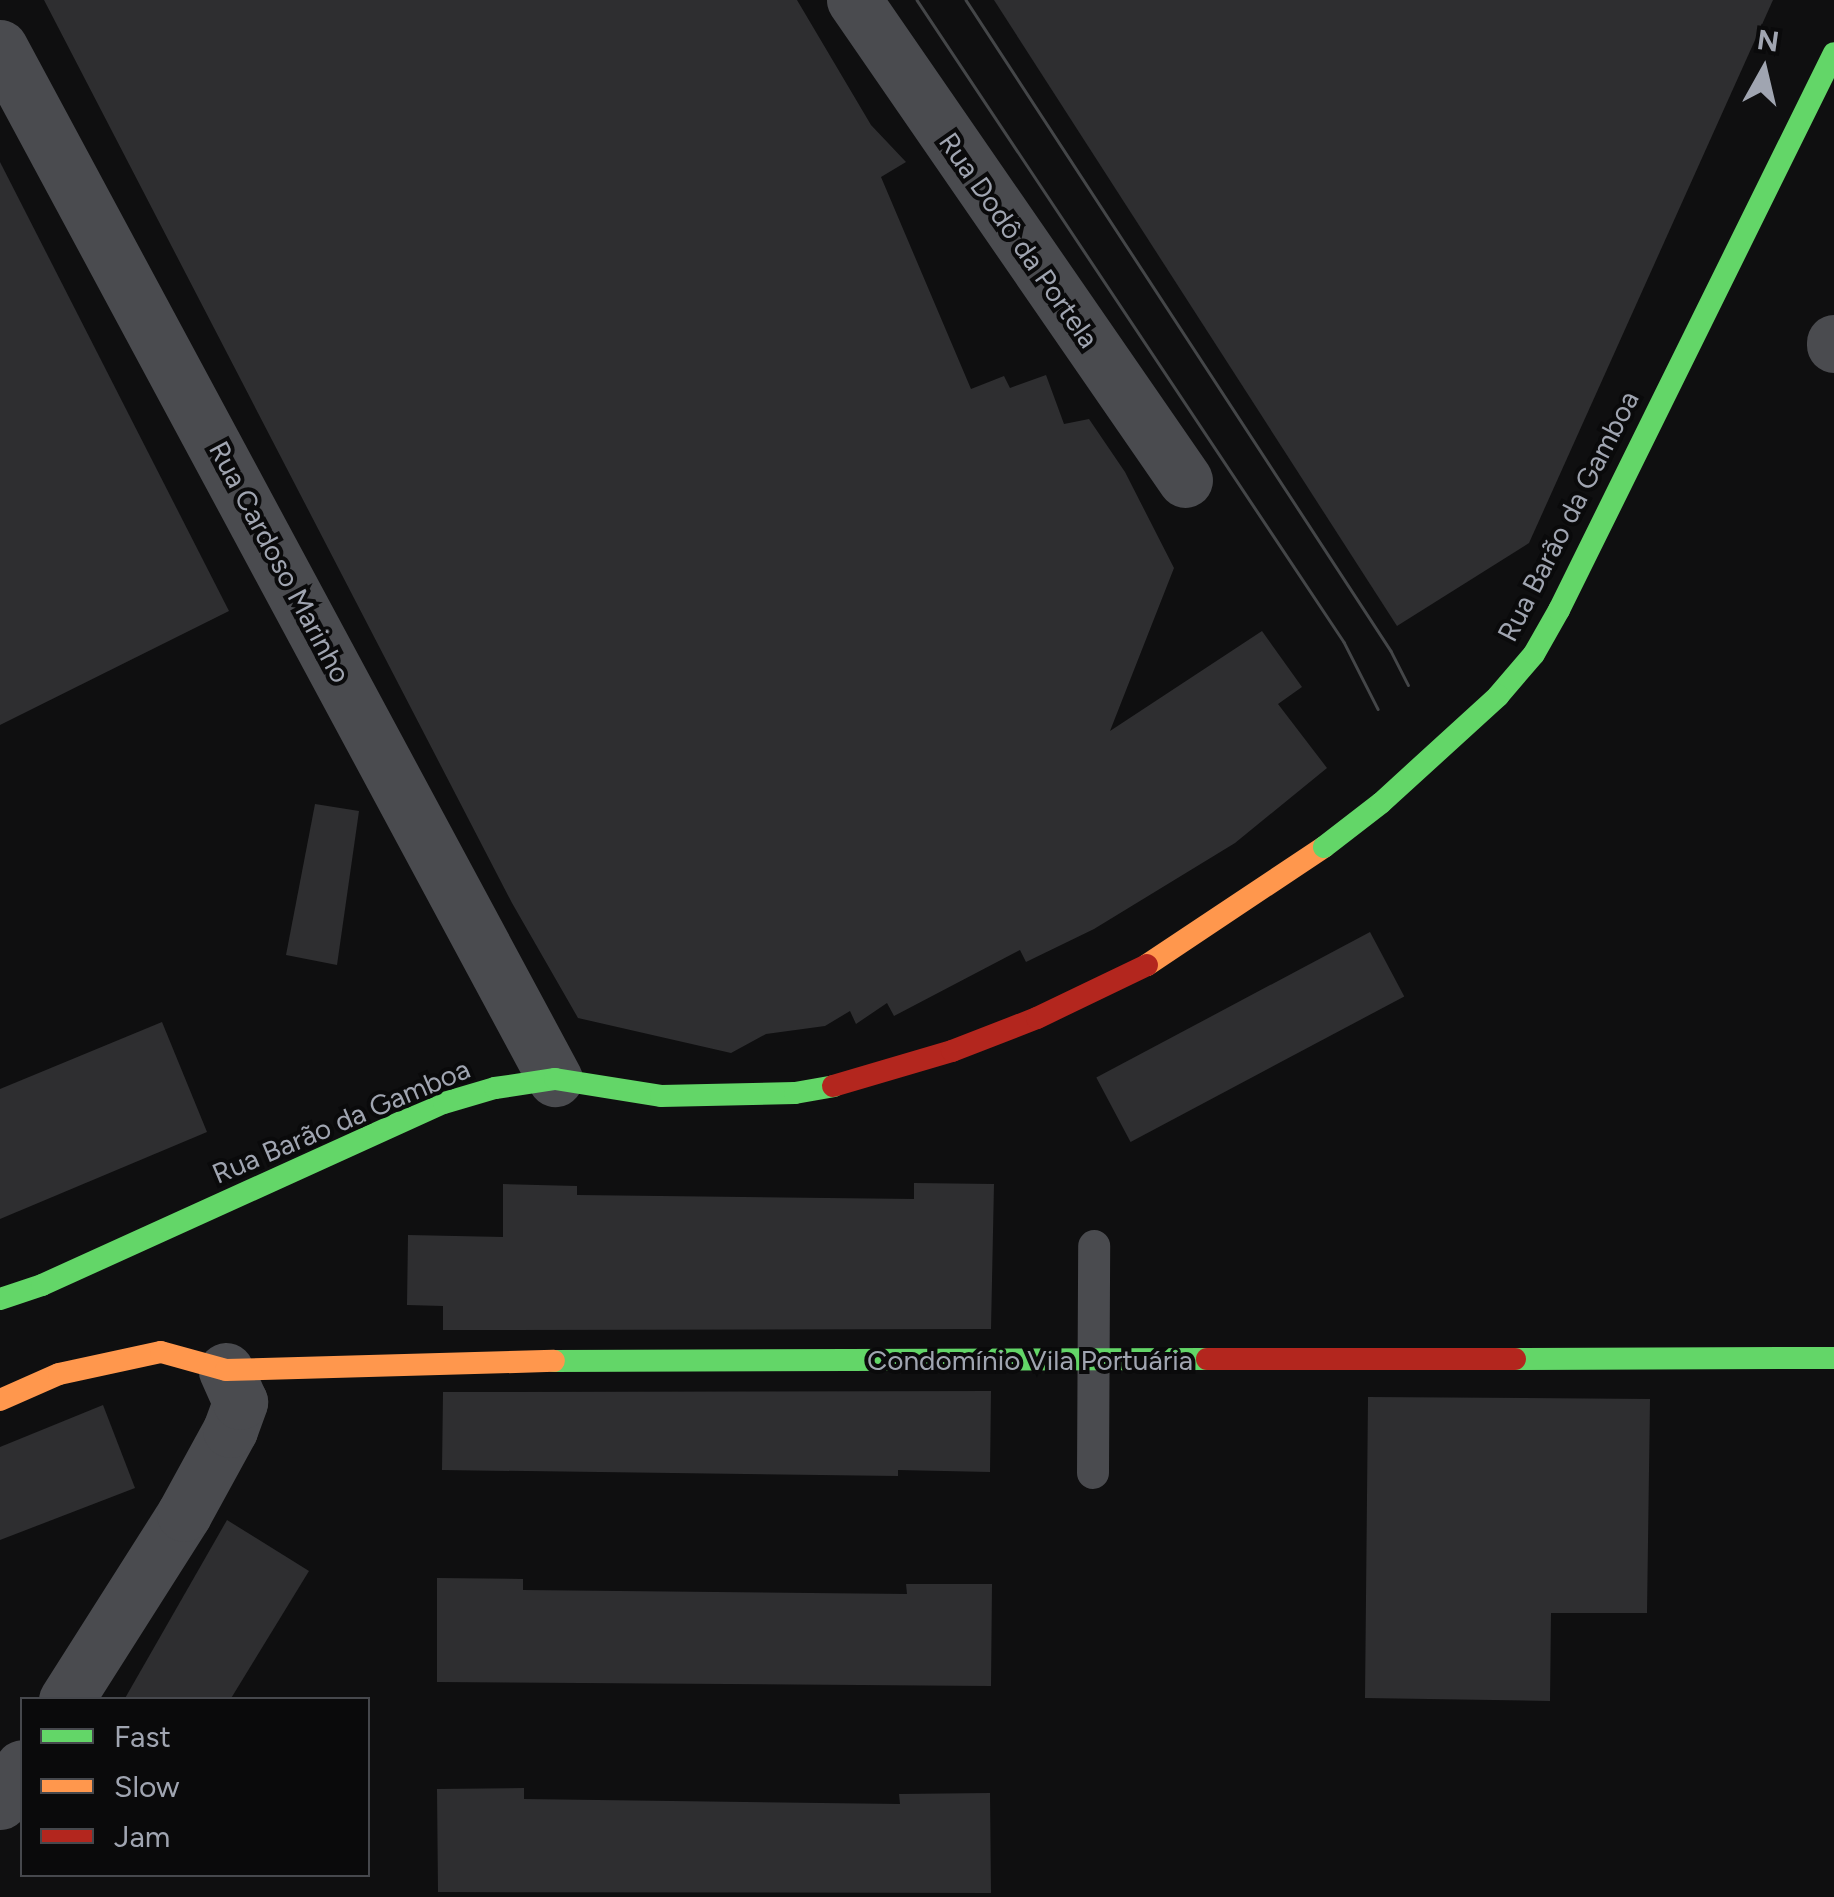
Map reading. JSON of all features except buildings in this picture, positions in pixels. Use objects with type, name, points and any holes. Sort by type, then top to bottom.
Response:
[{"type":"street","name":"Rua Dodô da Portela","points":[[854,0],[1184,480]]},
{"type":"street","name":"Rua Cardoso Marinho","points":[[0,48],[555,1079]]},
{"type":"street","name":"Rua Barão da Gamboa","points":[[0,1299],[42,1285],[444,1103],[495,1088],[555,1079],[661,1096],[718,1098],[795,1094],[848,1084],[952,1051],[1102,989],[1170,954],[1324,848],[1381,803],[1498,696],[1534,654],[1834,52]]},
{"type":"street","name":"Condomínio Vila Portuária","points":[[0,1400],[59,1374],[161,1352],[226,1370],[443,1361],[1834,1358]]},
{"type":"street","points":[[68,1697],[184,1514],[230,1430],[240,1402],[226,1370]]},
{"type":"street","points":[[0,1802],[20,1769]]},
{"type":"lane","points":[[1094,1246],[1094,1473]]},
{"type":"tram line","points":[[917,0],[1344,642],[1378,709]]},
{"type":"tram line","points":[[966,0],[1391,651],[1408,685]]},
{"type":"traffic: fast","points":[[1498,696],[1534,654],[1559,610],[1834,53]]},
{"type":"traffic: fast","points":[[1324,847],[1381,803],[1498,696]]},
{"type":"traffic: fast","points":[[0,1299],[42,1285],[444,1103],[495,1088],[555,1079],[661,1096],[795,1093],[833,1086]]},
{"type":"traffic: fast","points":[[1515,1359],[1834,1358]]},
{"type":"traffic: fast","points":[[554,1361],[1207,1359]]},
{"type":"traffic: slow","points":[[1147,965],[1324,847]]},
{"type":"traffic: slow","points":[[0,1400],[59,1374],[161,1352],[226,1370],[554,1361]]},
{"type":"traffic: jam","points":[[833,1086],[952,1051],[1037,1018],[1147,965]]},
{"type":"traffic: jam","points":[[1207,1359],[1515,1359]]}]
